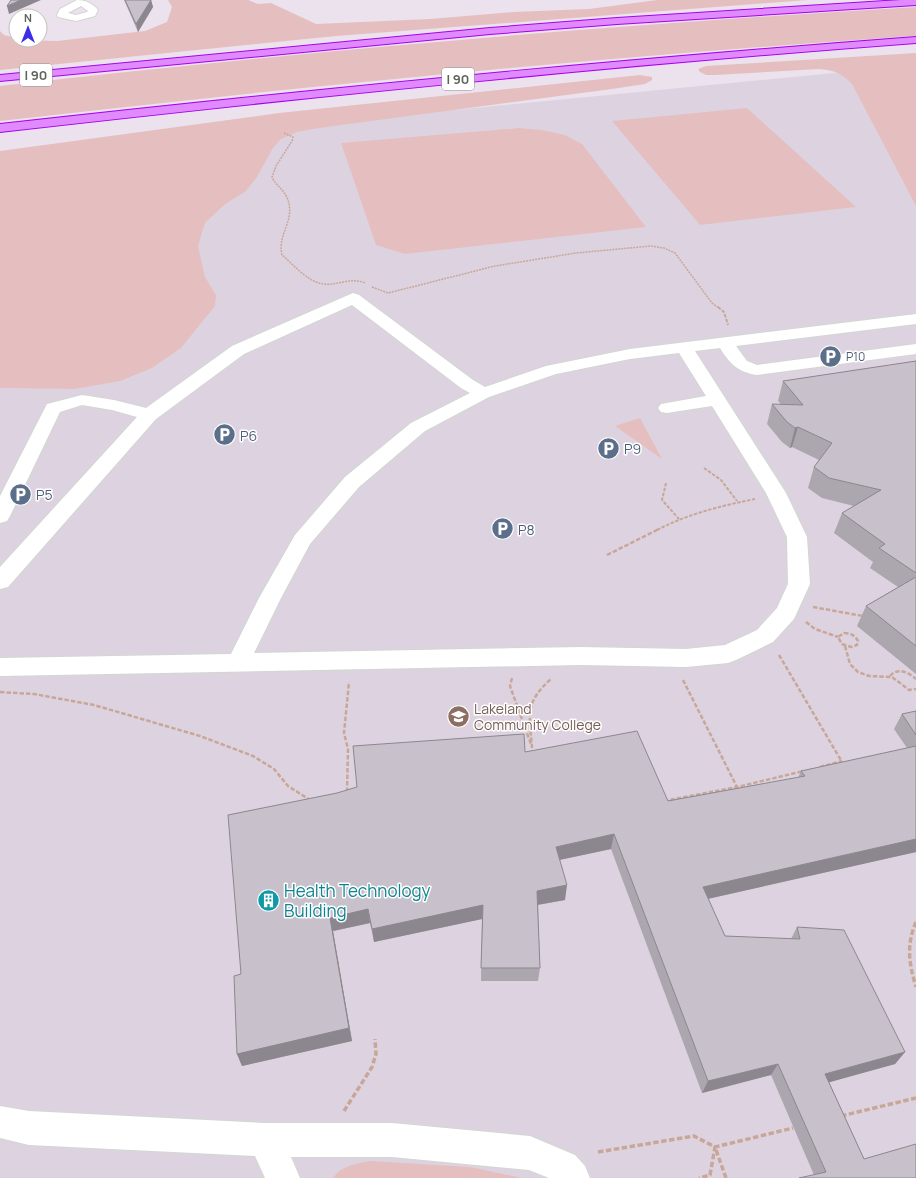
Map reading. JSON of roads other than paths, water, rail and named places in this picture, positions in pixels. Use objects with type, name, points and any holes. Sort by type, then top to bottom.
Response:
[{"type":"highway","name":"I 90","points":[[0,79],[490,32],[625,21],[916,2]]},
{"type":"highway","name":"I 90","points":[[0,128],[373,88],[637,62],[916,40]]},
{"type":"highway","points":[[0,138],[162,118],[373,88]]},
{"type":"lane","points":[[0,581],[149,415],[238,350],[353,298],[467,384],[483,393]]},
{"type":"lane","points":[[238,662],[270,598],[302,540],[352,482],[418,427],[483,393],[552,370],[590,361],[630,354],[684,348],[727,336],[916,319]]},
{"type":"lane","points":[[727,336],[742,366],[748,369],[916,349]]},
{"type":"lane","points":[[0,667],[581,656],[686,658],[728,654],[765,636],[786,613],[800,584],[797,537],[776,493],[684,348]]},
{"type":"lane","points":[[0,516],[53,408],[82,400],[149,415]]},
{"type":"lane","points":[[667,408],[716,400]]},
{"type":"lane","points":[[0,1122],[29,1128],[265,1140],[392,1140],[530,1153],[563,1167],[573,1178]]},
{"type":"lane","points":[[265,1140],[283,1178]]},
{"type":"place","name":"P10","points":[[831,356]]},
{"type":"place","name":"P6","points":[[224,435]]},
{"type":"place","name":"P9","points":[[609,448]]},
{"type":"place","name":"P5","points":[[20,494]]},
{"type":"place","name":"P8","points":[[502,529]]},
{"type":"place","name":"Lakeland Community College","points":[[458,716]]},
{"type":"place","name":"Health Technology Building","points":[[268,900]]}]
